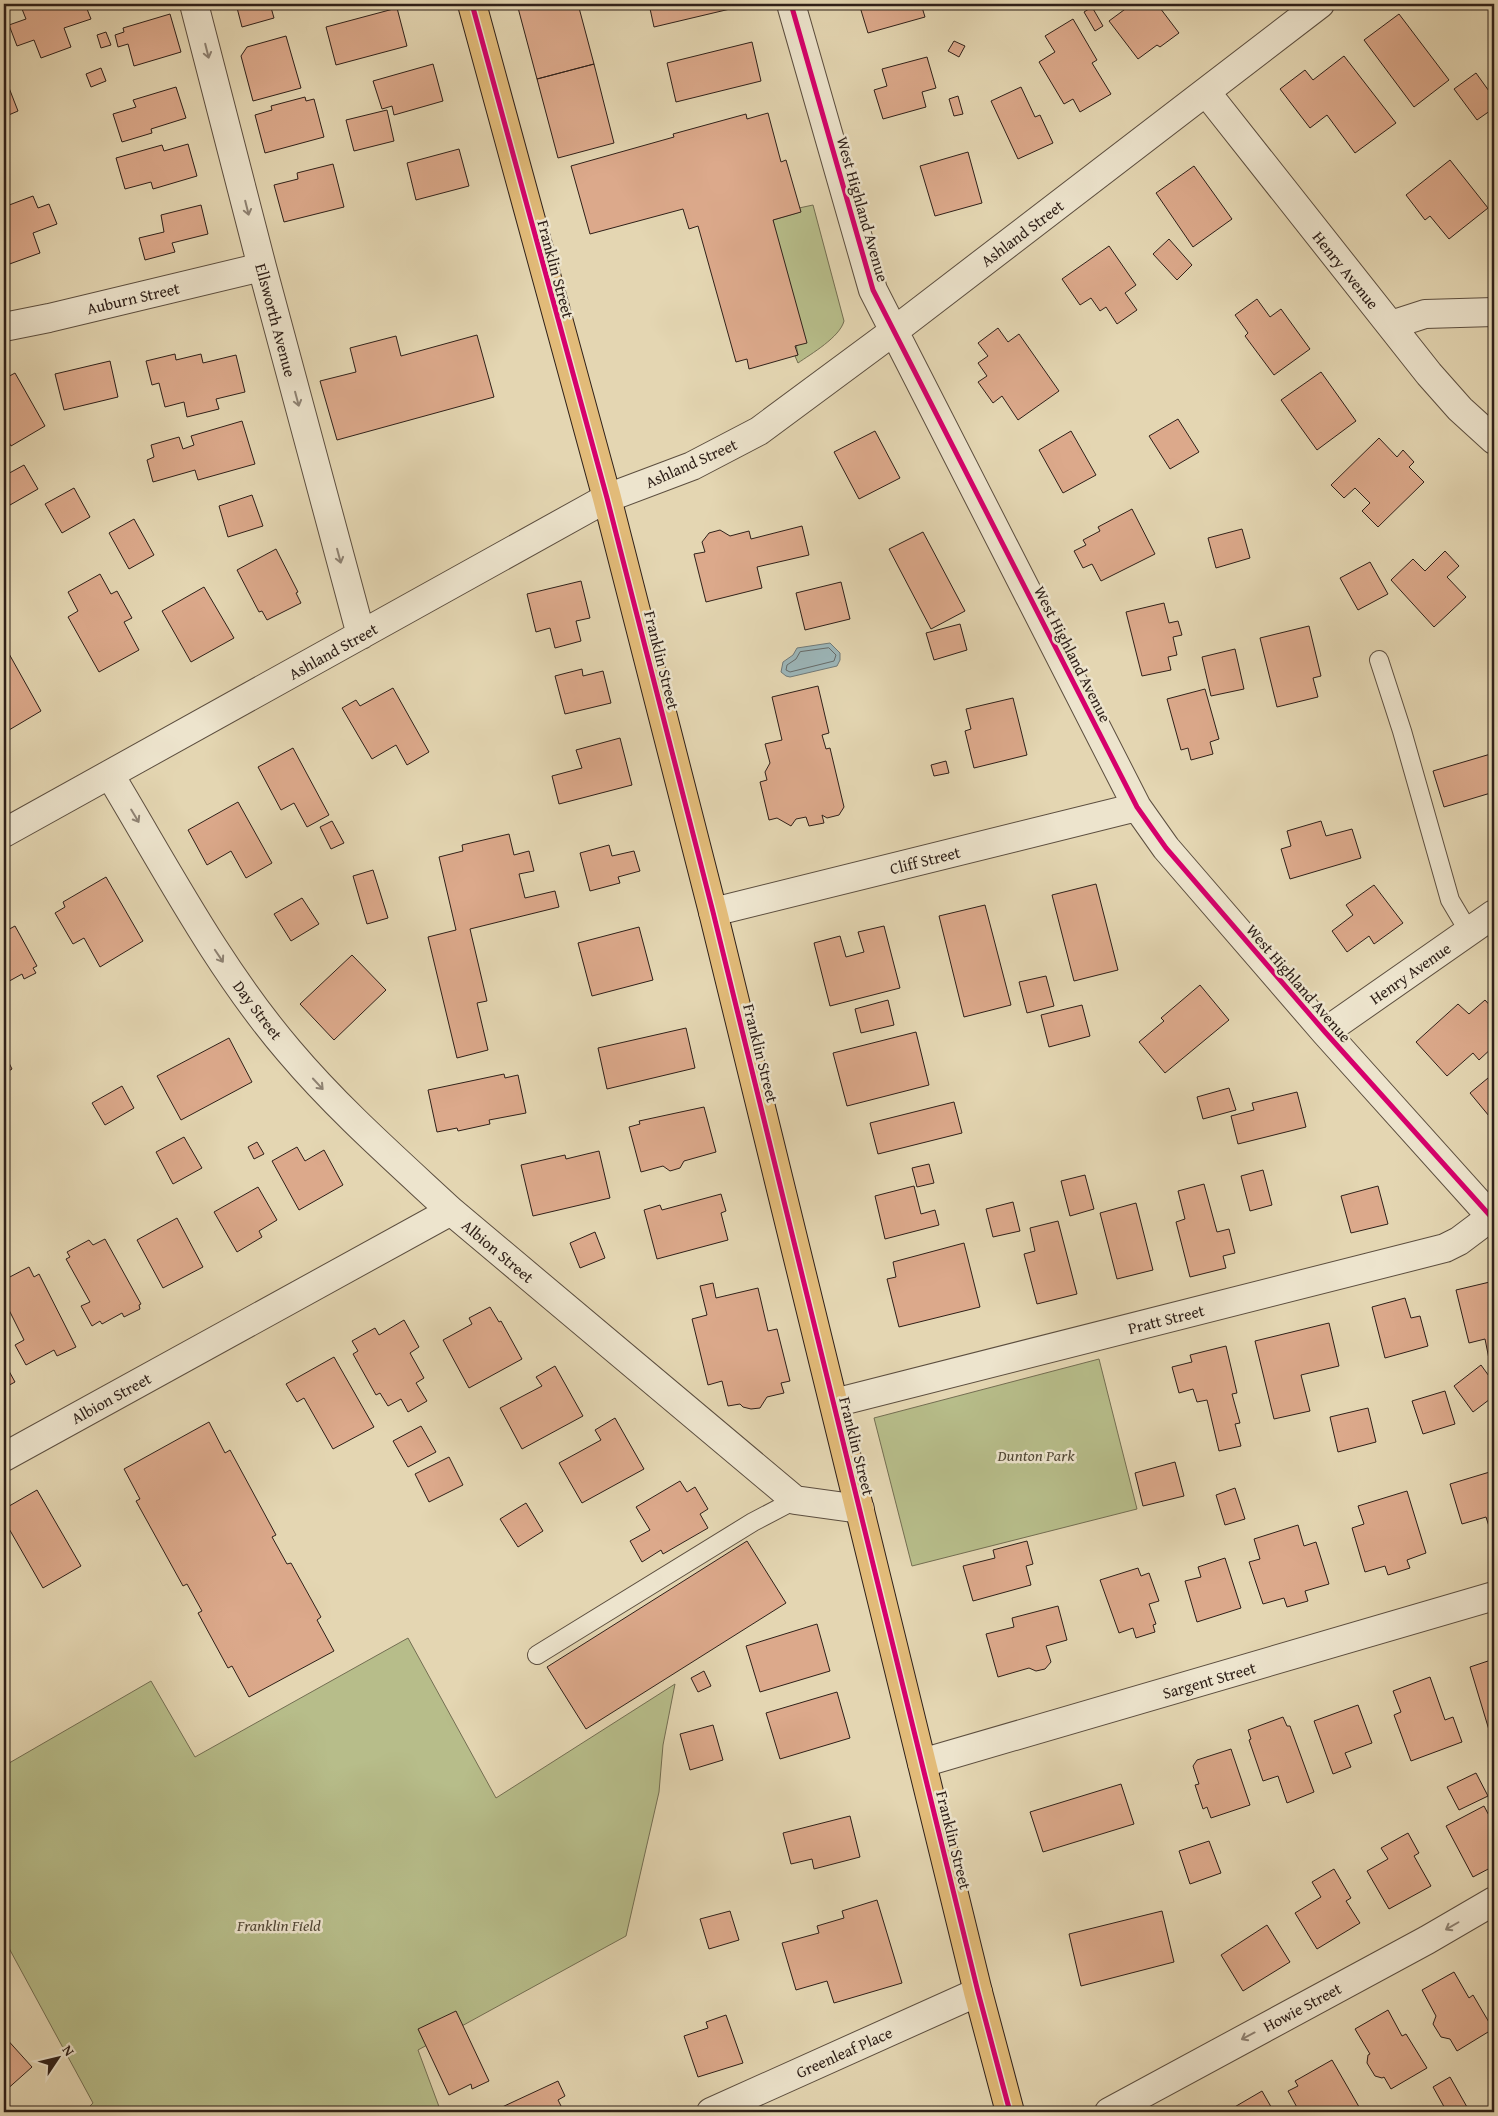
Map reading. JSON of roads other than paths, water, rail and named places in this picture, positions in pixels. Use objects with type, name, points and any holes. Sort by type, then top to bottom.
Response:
[{"type":"main road","name":"Franklin Street","points":[[472,4],[607,498],[713,912],[978,1992],[1010,2112]]},
{"type":"street","name":"Ellsworth Avenue","points":[[194,4],[360,635]]},
{"type":"street","name":"West Highland Avenue","points":[[791,4],[869,281],[1137,807],[1166,848],[1325,1032],[1492,1218]]},
{"type":"street","name":"Ashland Street","points":[[4,833],[607,498],[692,466],[746,439],[802,401],[1320,4]]},
{"type":"street","name":"Henry Avenue","points":[[1206,92],[1390,326],[1460,409],[1494,440]]},
{"type":"street","name":"Auburn Street","points":[[4,326],[49,318],[262,267]]},
{"type":"street","points":[[1390,326],[1425,314],[1494,312]]},
{"type":"street","name":"Day Street","points":[[110,774],[208,938],[289,1051],[342,1109],[450,1211]]},
{"type":"street","name":"Cliff Street","points":[[713,912],[1137,807]]},
{"type":"street","name":"Henry Avenue","points":[[1325,1032],[1494,914]]},
{"type":"street","name":"Albion Street","points":[[4,1457],[450,1211],[795,1500]]},
{"type":"street","name":"Pratt Street","points":[[834,1403],[1445,1248],[1459,1241],[1492,1218]]},
{"type":"street","points":[[795,1500],[860,1508]]},
{"type":"street","name":"Sargent Street","points":[[922,1763],[1494,1596]]},
{"type":"street","name":"Howie Street","points":[[1109,2112],[1428,1940],[1494,1901]]},
{"type":"street","name":"Greenleaf Place","points":[[711,2112],[978,1992]]},
{"type":"lane","points":[[1380,660],[1450,900],[1469,932]]},
{"type":"lane","points":[[537,1654],[753,1522],[795,1500]]},
{"type":"water","points":[[830,643],[840,653],[840,660],[837,666],[790,677],[781,672],[783,662],[793,655],[797,648]]},
{"type":"park label","name":"Dunton Park","points":[[1036,1455]]},
{"type":"park label","name":"Franklin Field","points":[[279,1925]]}]
